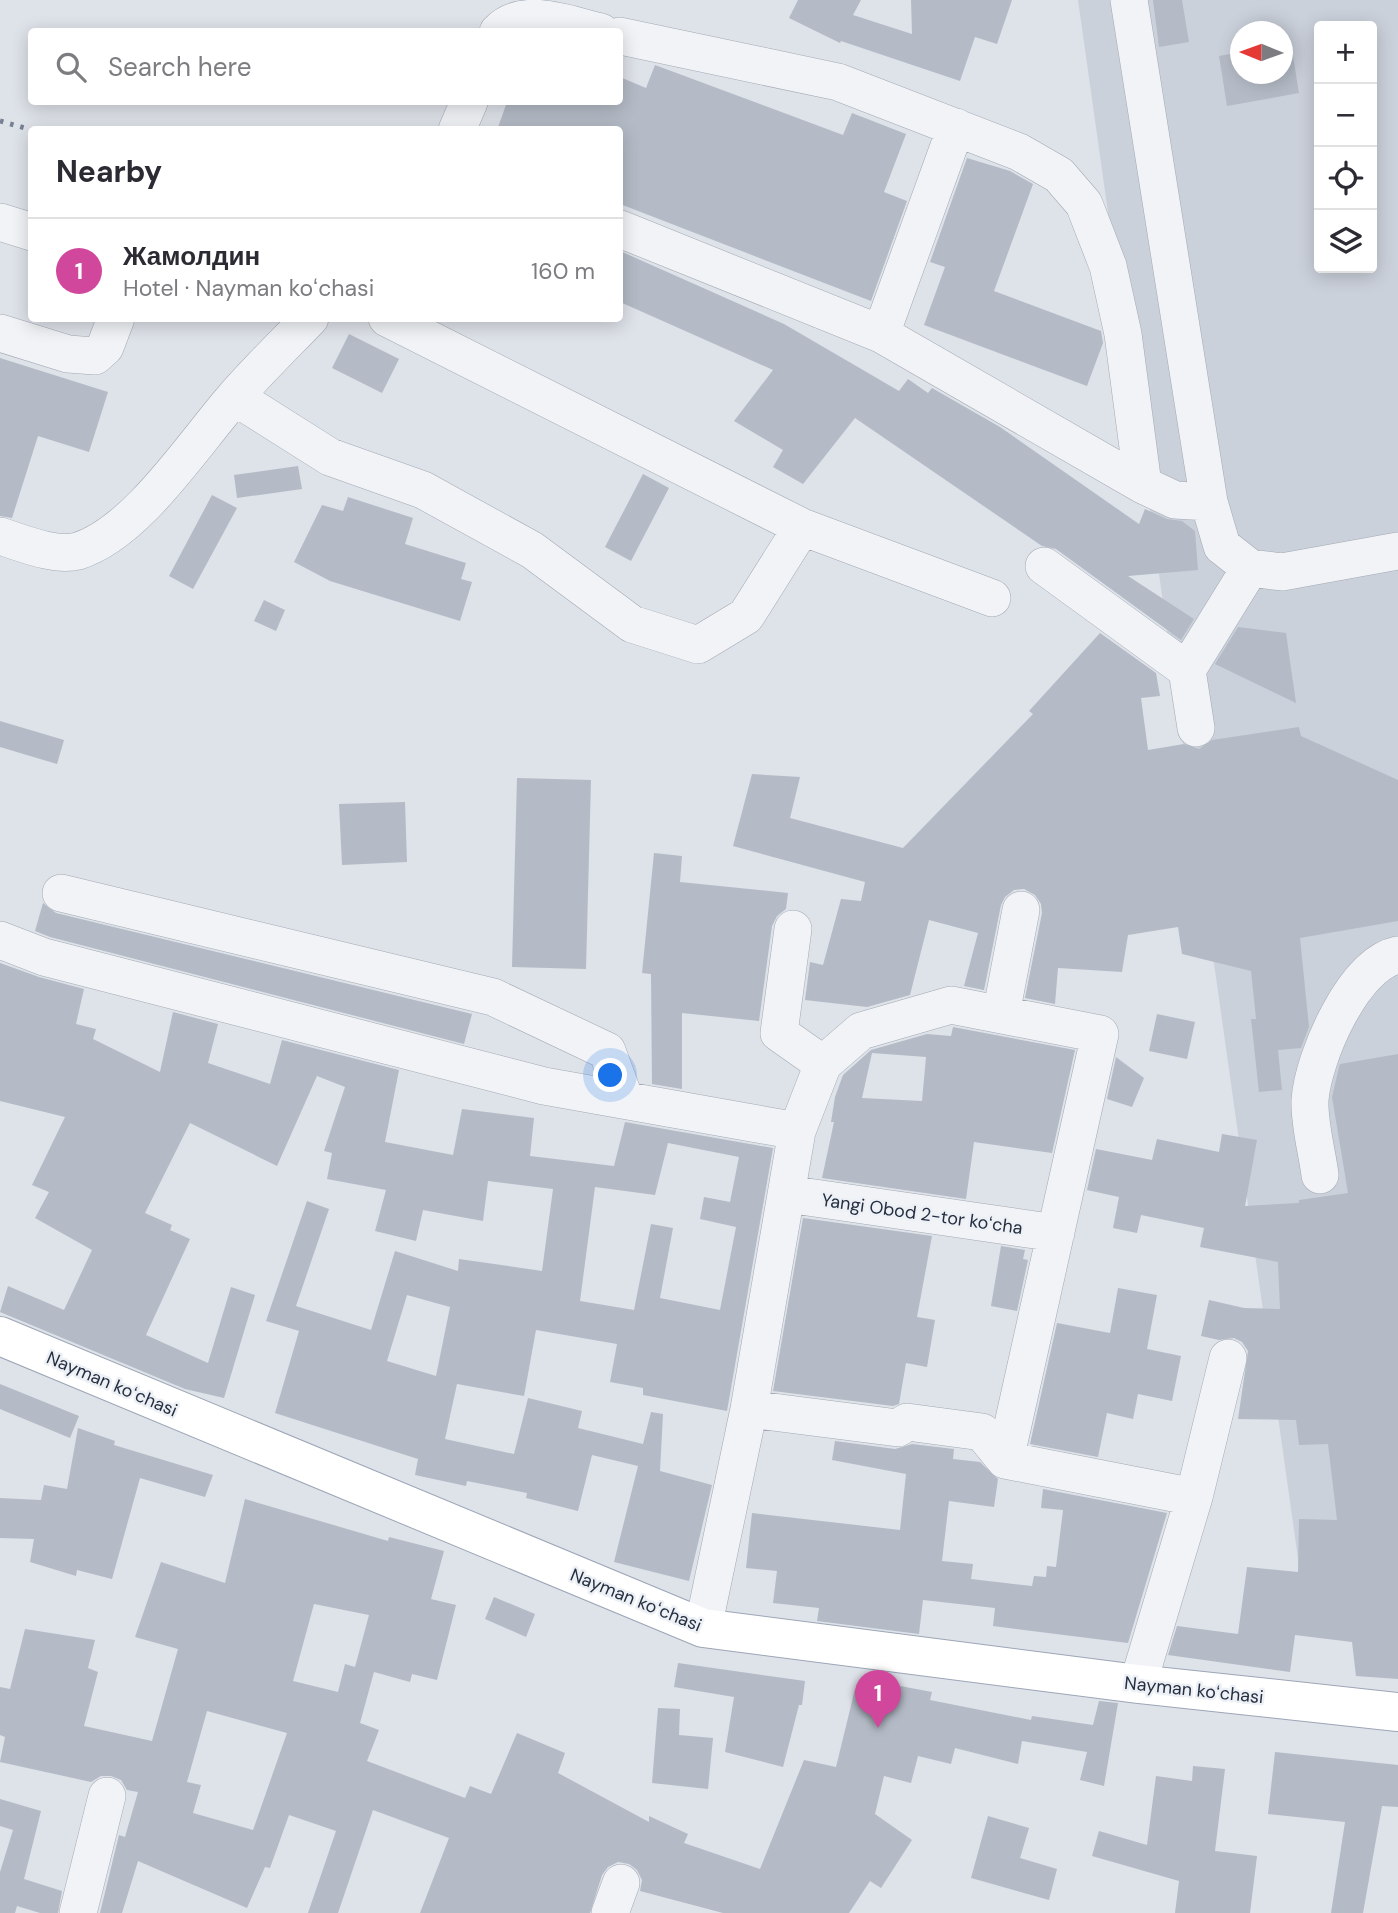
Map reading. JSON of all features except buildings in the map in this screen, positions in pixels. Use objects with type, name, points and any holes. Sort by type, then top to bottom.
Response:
[{"type":"main road","name":"Nayman koʻchasi","points":[[0,1336],[703,1628],[1138,1684],[1398,1713]]},
{"type":"street","points":[[1129,0],[1209,502],[1222,546],[1250,568],[1282,572],[1398,551]]},
{"type":"street","points":[[503,28],[512,20],[525,18],[579,28]]},
{"type":"street","points":[[623,37],[838,82],[1019,152],[1059,175],[1084,204],[1108,266],[1120,321],[1143,485]]},
{"type":"street","points":[[459,126],[468,105]]},
{"type":"street","points":[[881,334],[956,127]]},
{"type":"street","points":[[0,222],[28,231]]},
{"type":"street","points":[[623,230],[881,334],[1143,485],[1175,500],[1209,502]]},
{"type":"street","points":[[0,333],[68,354],[95,356],[105,347],[115,322]]},
{"type":"street","points":[[0,536],[44,549],[76,552],[108,537],[138,512],[235,397],[306,322]]},
{"type":"street","points":[[395,322],[802,527],[992,598]]},
{"type":"street","points":[[235,397],[330,457],[423,490],[532,550],[632,624],[698,645],[746,616],[802,527]]},
{"type":"street","points":[[1044,566],[1187,670]]},
{"type":"street","points":[[1196,728],[1187,670],[1250,568]]},
{"type":"street","points":[[61,894],[493,997],[607,1051],[625,1100]]},
{"type":"street","points":[[1001,1014],[1021,910]]},
{"type":"street","points":[[793,929],[779,1033],[823,1064]]},
{"type":"street","points":[[0,940],[44,957],[544,1086],[797,1131]]},
{"type":"street","points":[[1320,1175],[1310,1103],[1313,1074],[1351,993],[1370,969],[1398,955]]},
{"type":"street","points":[[703,1628],[749,1409],[797,1131],[823,1064],[861,1031],[951,1005],[1100,1034],[1005,1460]]},
{"type":"street","name":"Yangi Obod 2-tor koʻcha","points":[[787,1195],[1056,1233]]},
{"type":"street","points":[[1138,1684],[1194,1497],[1228,1357]]},
{"type":"street","points":[[749,1409],[898,1428],[907,1422],[982,1432],[1005,1460],[1194,1497]]},
{"type":"street","points":[[78,1913],[107,1796]]},
{"type":"shaded area","points":[[1078,0],[1398,0],[1398,1628],[1307,1622]]},
{"type":"railway","points":[[0,121],[28,129]]},
{"type":"place","name":"Жамолдин","points":[[878,1728]]}]
